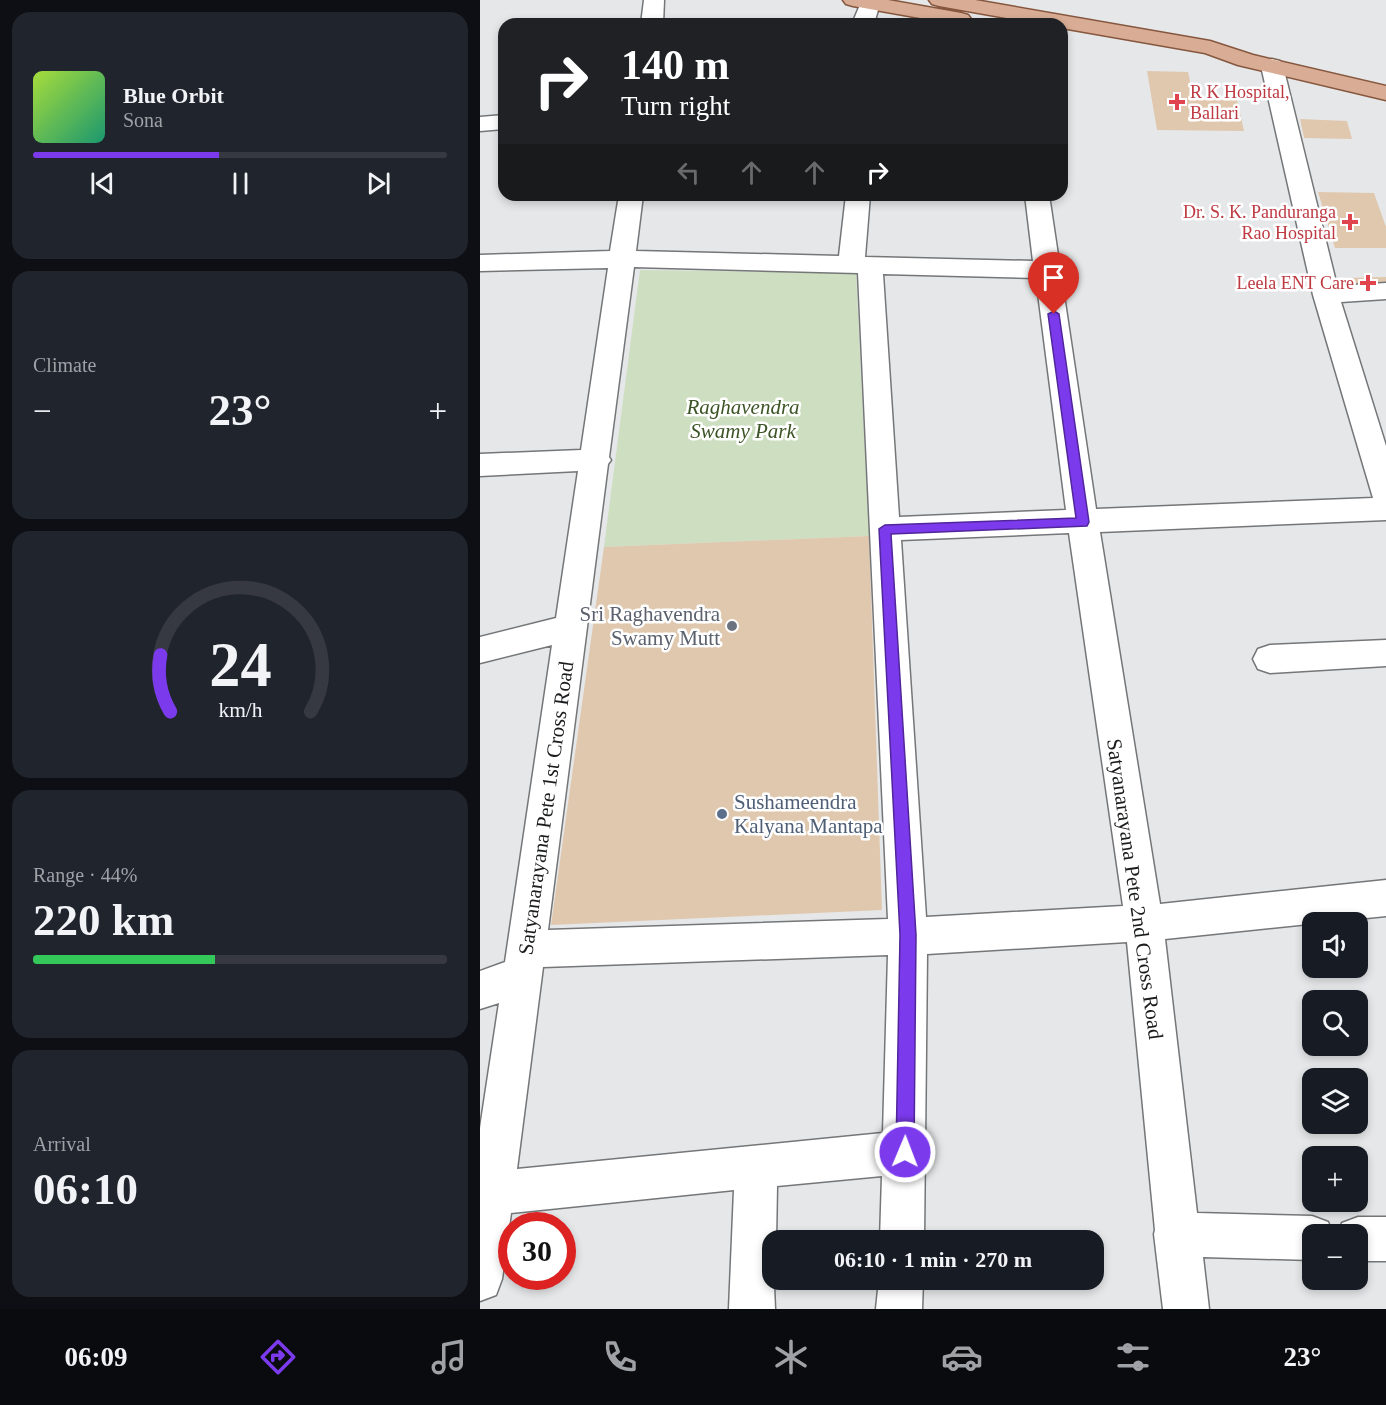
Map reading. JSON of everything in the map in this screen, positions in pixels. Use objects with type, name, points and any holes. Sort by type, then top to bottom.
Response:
[{"type":"main road","points":[[939,0],[1043,18]]},
{"type":"main road","points":[[861,2],[953,18]]},
{"type":"main road","points":[[1068,22],[1210,47],[1246,60],[1386,93]]},
{"type":"main road","points":[[1068,38],[1209,62],[1246,60]]},
{"type":"main road","points":[[1353,85],[1379,80],[1386,82]]},
{"type":"main road","points":[[1353,85],[1368,96],[1386,104]]},
{"type":"street","points":[[652,18],[654,0]]},
{"type":"street","points":[[861,2],[862,18]]},
{"type":"street","points":[[1272,66],[1326,294],[1386,494]]},
{"type":"street","points":[[480,124],[498,122]]},
{"type":"street","name":"Satyanarayana Pete 1st Cross Road","points":[[480,1279],[492,1193],[491,1119],[525,962],[630,201]]},
{"type":"street","points":[[858,201],[861,265],[885,529],[908,935],[902,1230]]},
{"type":"street","name":"Satyanarayana Pete 2nd Cross Road","points":[[1038,201],[1075,469],[1143,923],[1186,1309]]},
{"type":"street","points":[[480,263],[624,259],[1048,270]]},
{"type":"street","points":[[1326,294],[1386,291]]},
{"type":"street","points":[[480,465],[596,460]]},
{"type":"street","points":[[885,529],[1386,509]]},
{"type":"street","points":[[480,650],[572,627]]},
{"type":"street","points":[[1270,659],[1386,652]]},
{"type":"street","points":[[480,990],[525,962],[908,935],[1143,923],[1327,902],[1386,898]]},
{"type":"street","points":[[492,1193],[905,1152]]},
{"type":"street","points":[[752,1309],[756,1167]]},
{"type":"street","points":[[1176,1234],[1302,1238]]},
{"type":"street","points":[[1368,1239],[1386,1239]]},
{"type":"street","points":[[900,1309],[901,1290]]},
{"type":"green space","name":"Raghavendra Swamy Park","points":[[640,270],[856,273],[869,536],[604,547]]},
{"type":"building","points":[[1147,71],[1188,72],[1194,100],[1237,100],[1244,131],[1157,130]]},
{"type":"building","points":[[1300,119],[1347,121],[1352,139],[1304,138]]},
{"type":"building","points":[[1318,192],[1374,193],[1386,227],[1386,248],[1335,248]]},
{"type":"building","points":[[1386,277],[1386,290],[1349,290],[1345,278]]},
{"type":"building","points":[[869,536],[882,910],[551,925],[604,547]]},
{"type":"place","name":"R K Hospital, Ballari","points":[[1177,102]]},
{"type":"place","name":"Dr. S. K. Panduranga Rao Hospital","points":[[1350,222]]},
{"type":"place","name":"Leela ENT Care","points":[[1368,283]]},
{"type":"place","name":"Sri Raghavendra Swamy Mutt","points":[[732,626]]},
{"type":"place","name":"Sushameendra Kalyana Mantapa","points":[[722,814]]},
{"type":"route","points":[[905,1152],[908,935],[885,529],[1083,522],[1054,314]]}]
